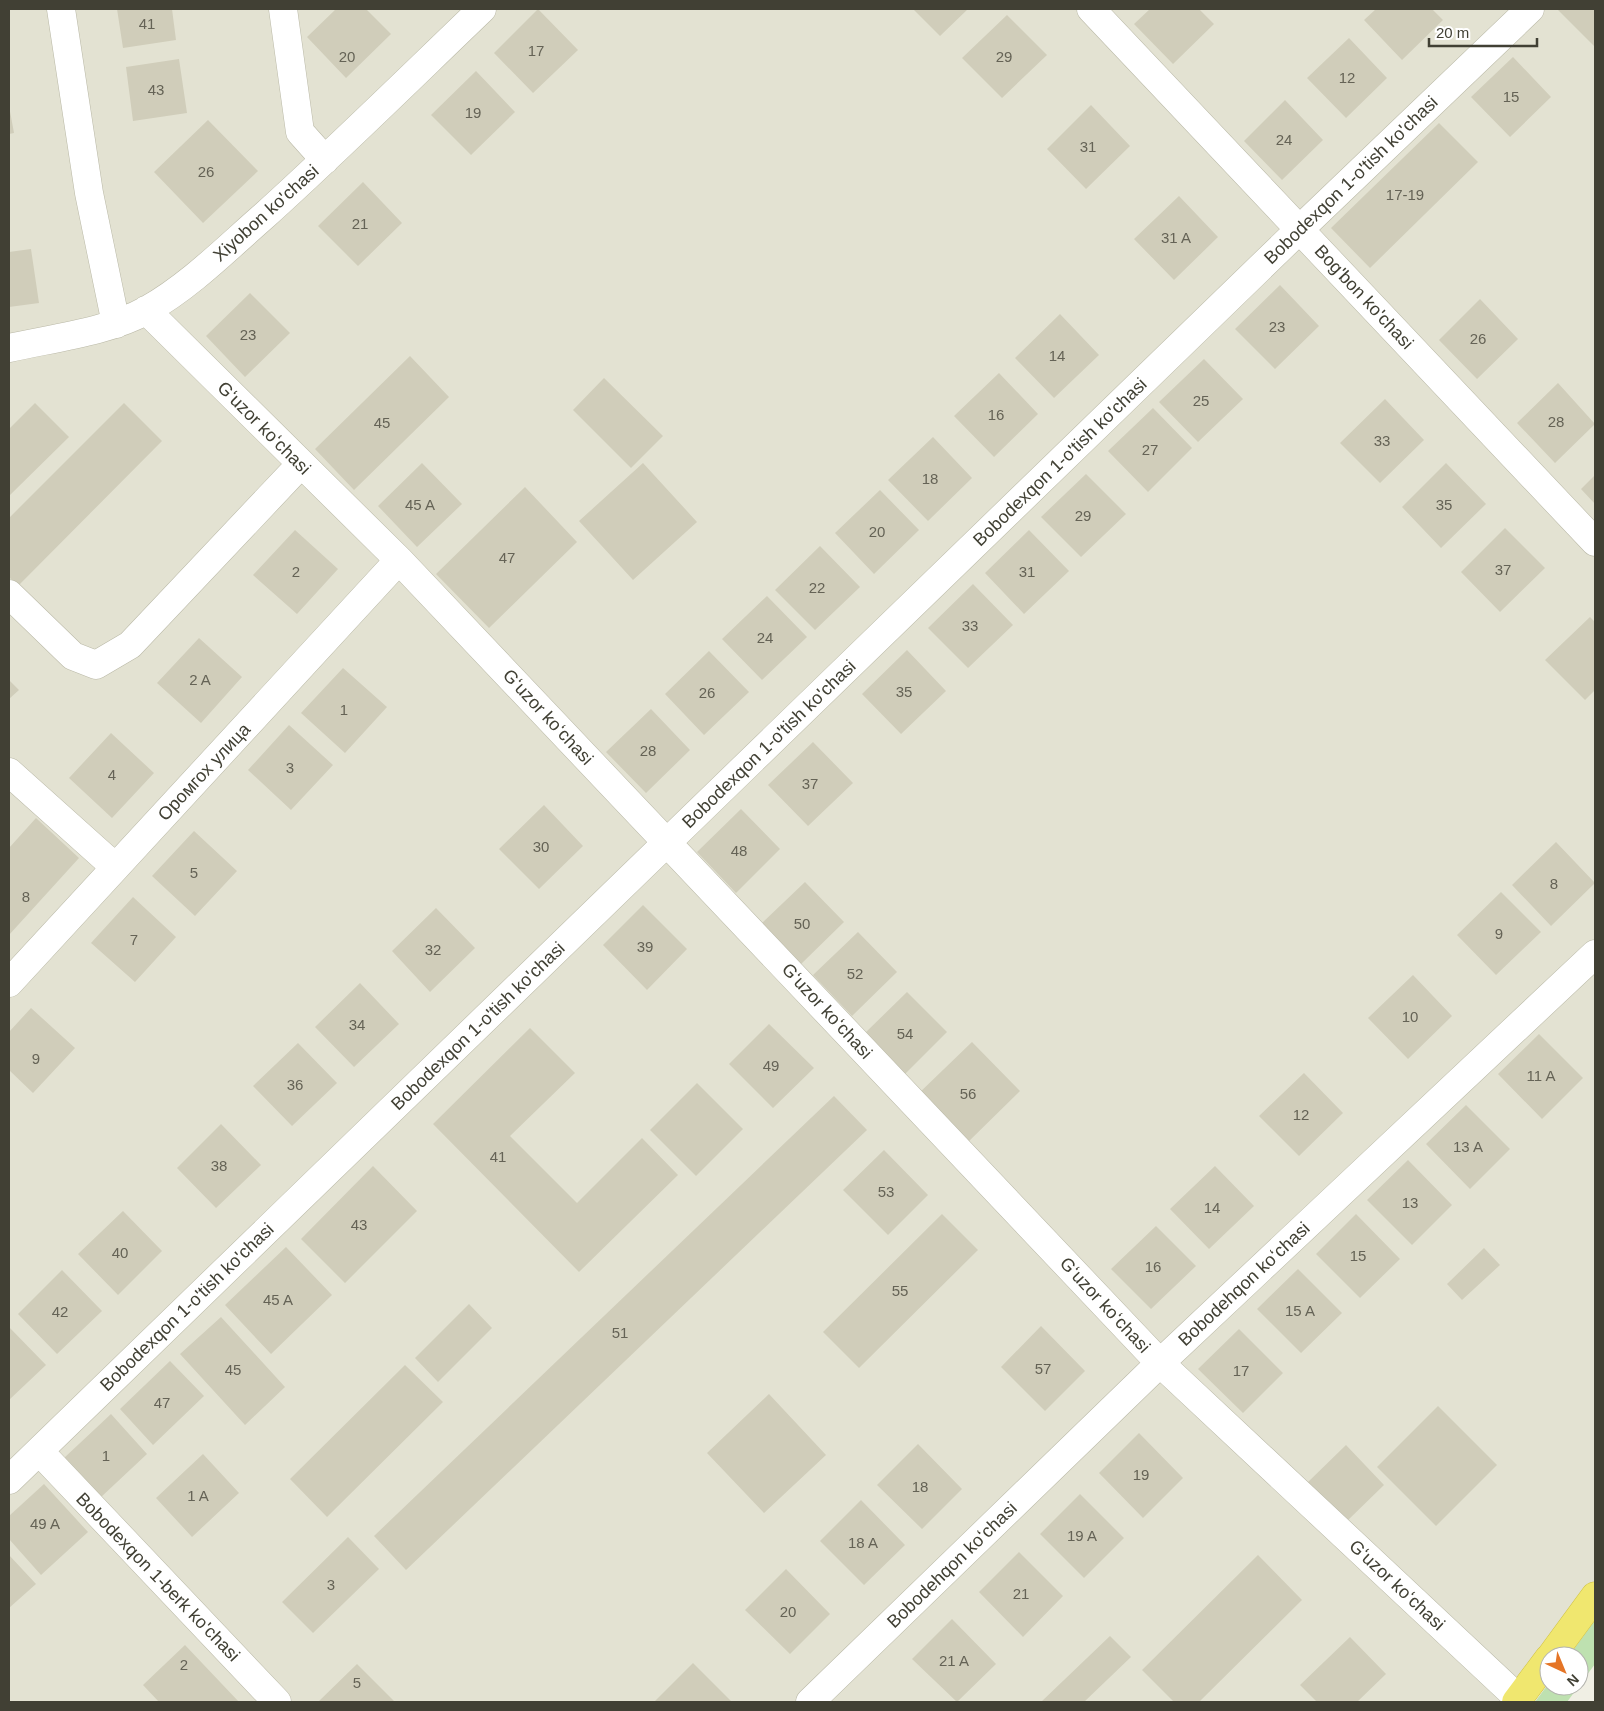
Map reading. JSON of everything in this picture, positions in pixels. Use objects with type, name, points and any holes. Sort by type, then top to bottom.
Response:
[{"type":"highway","points":[[1558,1646],[1595,1596]]},
{"type":"highway","points":[[1518,1701],[1539,1672]]},
{"type":"street","points":[[61,9],[89,193],[116,324]]},
{"type":"street","points":[[283,9],[300,132],[325,160]]},
{"type":"street","name":"Xiyobon ko'chasi","points":[[9,348],[116,324],[146,310],[203,270],[325,160],[482,9]]},
{"type":"street","name":"Bog'bon ko'chasi","points":[[1091,9],[1595,542]]},
{"type":"street","name":"Bobodexqon 1-o'tish ko'chasi","points":[[9,1480],[1300,229],[1530,9]]},
{"type":"street","name":"Gʻuzor koʻchasi","points":[[146,310],[399,560],[1160,1362],[1518,1701]]},
{"type":"street","points":[[9,594],[73,656],[96,665],[130,645],[300,464]]},
{"type":"street","name":"Оромгох улица","points":[[9,983],[399,560]]},
{"type":"street","points":[[9,772],[115,867]]},
{"type":"street","name":"Bobodehqon koʻchasi","points":[[810,1702],[1160,1362],[1595,954]]},
{"type":"street","name":"Bobodexqon 1-berk ko'chasi","points":[[39,1451],[277,1702]]},
{"type":"shaded area","points":[[9,9],[1595,9],[1595,1596],[1558,1646],[1539,1646],[1539,1671],[1516,1702],[9,1702]]},
{"type":"green space","points":[[1595,1620],[1595,1664],[1589,1672],[1589,1646],[1576,1646]]},
{"type":"green space","points":[[1539,1696],[1572,1696],[1567,1702],[1535,1702]]},
{"type":"building","points":[[117,9],[172,9],[176,40],[123,48]]},
{"type":"building","points":[[336,9],[366,9],[391,34],[346,78],[307,37]]},
{"type":"building","points":[[538,9],[578,50],[533,93],[494,53]]},
{"type":"building","points":[[913,9],[968,9],[940,36]]},
{"type":"building","points":[[1150,9],[1199,9],[1214,24],[1173,64],[1134,24]]},
{"type":"building","points":[[1376,9],[1432,9],[1443,20],[1402,60],[1364,20]]},
{"type":"building","points":[[1595,9],[1595,47],[1558,10]]},
{"type":"building","points":[[1007,15],[1047,55],[1002,98],[962,58]]},
{"type":"building","points":[[1349,38],[1387,78],[1346,118],[1307,78]]},
{"type":"building","points":[[1513,57],[1551,97],[1510,137],[1471,97]]},
{"type":"building","points":[[179,59],[187,113],[133,121],[126,67]]},
{"type":"building","points":[[476,71],[515,112],[471,155],[431,115]]},
{"type":"building","points":[[1285,100],[1323,140],[1282,180],[1244,141]]},
{"type":"building","points":[[1091,105],[1130,146],[1086,189],[1047,149]]},
{"type":"building","points":[[9,106],[14,133],[9,134]]},
{"type":"building","points":[[208,120],[258,171],[203,223],[154,172]]},
{"type":"building","points":[[1439,123],[1478,162],[1370,268],[1331,228]]},
{"type":"building","points":[[363,182],[402,223],[358,266],[318,226]]},
{"type":"building","points":[[1179,196],[1218,237],[1174,280],[1134,239]]},
{"type":"building","points":[[31,249],[39,303],[9,307],[9,252]]},
{"type":"building","points":[[1280,285],[1319,326],[1275,369],[1235,329]]},
{"type":"building","points":[[250,293],[290,333],[245,377],[206,336]]},
{"type":"building","points":[[1480,299],[1518,339],[1477,379],[1439,340]]},
{"type":"building","points":[[1060,314],[1099,355],[1054,398],[1015,358]]},
{"type":"building","points":[[410,356],[449,397],[354,490],[315,449]]},
{"type":"building","points":[[1204,359],[1243,399],[1198,442],[1159,402]]},
{"type":"building","points":[[999,373],[1038,414],[994,457],[954,416]]},
{"type":"building","points":[[604,378],[663,436],[631,468],[573,410]]},
{"type":"building","points":[[1558,383],[1595,424],[1555,463],[1517,423]]},
{"type":"building","points":[[1385,399],[1424,440],[1380,483],[1340,443]]},
{"type":"building","points":[[35,403],[69,437],[9,496],[9,429]]},
{"type":"building","points":[[124,403],[162,441],[18,586],[9,577],[9,518]]},
{"type":"building","points":[[1153,408],[1192,448],[1148,492],[1108,451]]},
{"type":"building","points":[[933,437],[972,478],[928,521],[888,480]]},
{"type":"building","points":[[422,463],[462,504],[417,547],[378,506]]},
{"type":"building","points":[[643,463],[697,522],[633,580],[579,521]]},
{"type":"building","points":[[1446,463],[1486,504],[1441,548],[1402,507]]},
{"type":"building","points":[[1086,474],[1126,514],[1081,557],[1041,517]]},
{"type":"building","points":[[1595,475],[1595,504],[1581,489]]},
{"type":"building","points":[[525,487],[577,542],[489,628],[436,574]]},
{"type":"building","points":[[880,490],[919,530],[874,574],[835,533]]},
{"type":"building","points":[[1505,528],[1545,568],[1500,612],[1461,572]]},
{"type":"building","points":[[295,530],[338,569],[297,614],[253,575]]},
{"type":"building","points":[[1029,530],[1069,571],[1024,614],[985,573]]},
{"type":"building","points":[[820,546],[860,587],[815,630],[775,590]]},
{"type":"building","points":[[973,584],[1013,625],[968,668],[928,628]]},
{"type":"building","points":[[767,596],[807,637],[762,680],[722,639]]},
{"type":"building","points":[[1590,617],[1595,622],[1595,690],[1585,700],[1545,660]]},
{"type":"building","points":[[199,638],[242,677],[201,723],[157,683]]},
{"type":"building","points":[[907,650],[946,691],[901,734],[862,694]]},
{"type":"building","points":[[709,651],[749,692],[704,735],[665,694]]},
{"type":"building","points":[[343,668],[387,707],[345,753],[301,713]]},
{"type":"building","points":[[9,680],[19,690],[9,699]]},
{"type":"building","points":[[651,709],[690,750],[646,793],[606,752]]},
{"type":"building","points":[[289,725],[333,765],[291,810],[248,770]]},
{"type":"building","points":[[111,733],[154,773],[112,818],[69,778]]},
{"type":"building","points":[[813,742],[853,783],[808,826],[768,785]]},
{"type":"building","points":[[544,805],[583,846],[539,889],[499,849]]},
{"type":"building","points":[[741,809],[780,849],[736,893],[697,852]]},
{"type":"building","points":[[36,818],[79,858],[9,935],[9,848]]},
{"type":"building","points":[[194,831],[237,871],[195,916],[152,876]]},
{"type":"building","points":[[1556,842],[1595,883],[1551,926],[1512,885]]},
{"type":"building","points":[[805,882],[844,922],[799,966],[760,925]]},
{"type":"building","points":[[1501,892],[1541,932],[1496,975],[1457,935]]},
{"type":"building","points":[[133,897],[176,937],[135,982],[91,943]]},
{"type":"building","points":[[643,905],[687,949],[647,990],[603,945]]},
{"type":"building","points":[[436,908],[475,948],[430,992],[392,951]]},
{"type":"building","points":[[858,932],[897,972],[852,1016],[813,975]]},
{"type":"building","points":[[1413,975],[1452,1016],[1408,1059],[1368,1018]]},
{"type":"building","points":[[360,983],[399,1024],[354,1067],[315,1027]]},
{"type":"building","points":[[907,992],[947,1032],[903,1076],[863,1035]]},
{"type":"building","points":[[31,1008],[75,1048],[33,1093],[9,1070],[9,1032]]},
{"type":"building","points":[[769,1024],[814,1068],[773,1108],[729,1064]]},
{"type":"building","points":[[530,1028],[575,1073],[510,1136],[577,1203],[642,1138],[678,1175],[579,1272],[433,1124]]},
{"type":"building","points":[[1539,1034],[1583,1078],[1542,1119],[1498,1074]]},
{"type":"building","points":[[972,1042],[1020,1091],[964,1146],[916,1096]]},
{"type":"building","points":[[298,1043],[337,1083],[292,1126],[253,1086]]},
{"type":"building","points":[[1304,1073],[1343,1113],[1299,1156],[1259,1116]]},
{"type":"building","points":[[697,1083],[743,1129],[696,1176],[650,1130]]},
{"type":"building","points":[[834,1096],[867,1130],[406,1570],[374,1536]]},
{"type":"building","points":[[1466,1105],[1510,1149],[1470,1189],[1426,1144]]},
{"type":"building","points":[[221,1124],[261,1165],[216,1208],[177,1168]]},
{"type":"building","points":[[884,1150],[928,1195],[888,1235],[843,1190]]},
{"type":"building","points":[[1408,1160],[1452,1205],[1412,1245],[1367,1200]]},
{"type":"building","points":[[373,1166],[417,1211],[345,1283],[301,1239]]},
{"type":"building","points":[[1215,1166],[1254,1206],[1209,1249],[1170,1209]]},
{"type":"building","points":[[123,1211],[162,1251],[118,1295],[78,1254]]},
{"type":"building","points":[[942,1214],[978,1250],[859,1368],[823,1332]]},
{"type":"building","points":[[1356,1214],[1400,1259],[1360,1298],[1316,1254]]},
{"type":"building","points":[[1156,1226],[1196,1266],[1151,1309],[1111,1269]]},
{"type":"building","points":[[286,1247],[332,1295],[271,1354],[225,1305]]},
{"type":"building","points":[[1484,1248],[1500,1265],[1462,1300],[1447,1284]]},
{"type":"building","points":[[1298,1269],[1342,1313],[1301,1353],[1257,1309]]},
{"type":"building","points":[[62,1270],[102,1311],[57,1354],[18,1314]]},
{"type":"building","points":[[469,1304],[492,1328],[438,1382],[415,1358]]},
{"type":"building","points":[[221,1317],[285,1387],[245,1425],[180,1354]]},
{"type":"building","points":[[1041,1326],[1085,1371],[1045,1411],[1001,1367]]},
{"type":"building","points":[[9,1327],[46,1365],[9,1400]]},
{"type":"building","points":[[1239,1329],[1283,1373],[1243,1413],[1198,1369]]},
{"type":"building","points":[[170,1361],[204,1396],[153,1445],[120,1409]]},
{"type":"building","points":[[405,1365],[443,1402],[327,1517],[290,1479]]},
{"type":"building","points":[[769,1394],[826,1455],[764,1513],[707,1453]]},
{"type":"building","points":[[1438,1406],[1497,1465],[1436,1526],[1377,1467]]},
{"type":"building","points":[[111,1414],[147,1454],[100,1498],[64,1458]]},
{"type":"building","points":[[1139,1433],[1183,1478],[1143,1518],[1099,1473]]},
{"type":"building","points":[[918,1444],[962,1489],[922,1529],[877,1485]]},
{"type":"building","points":[[1346,1445],[1384,1485],[1345,1523],[1307,1483]]},
{"type":"building","points":[[203,1454],[239,1493],[192,1537],[156,1498]]},
{"type":"building","points":[[44,1484],[88,1532],[41,1575],[9,1539],[9,1516]]},
{"type":"building","points":[[1080,1494],[1124,1538],[1084,1578],[1040,1534]]},
{"type":"building","points":[[861,1500],[905,1545],[864,1585],[820,1541]]},
{"type":"building","points":[[348,1537],[379,1569],[313,1633],[282,1602]]},
{"type":"building","points":[[1019,1552],[1063,1596],[1023,1637],[979,1592]]},
{"type":"building","points":[[9,1555],[36,1584],[9,1608]]},
{"type":"building","points":[[1258,1555],[1302,1600],[1199,1702],[1174,1702],[1142,1670]]},
{"type":"building","points":[[786,1569],[830,1614],[790,1654],[745,1610]]},
{"type":"building","points":[[952,1619],[996,1664],[957,1702],[912,1659]]},
{"type":"building","points":[[1110,1636],[1131,1657],[1084,1702],[1041,1702]]},
{"type":"building","points":[[1350,1637],[1386,1674],[1357,1702],[1317,1702],[1300,1685]]},
{"type":"building","points":[[185,1645],[239,1702],[159,1702],[143,1685]]},
{"type":"building","points":[[693,1663],[732,1702],[654,1702]]},
{"type":"building","points":[[357,1664],[395,1702],[318,1702]]}]
